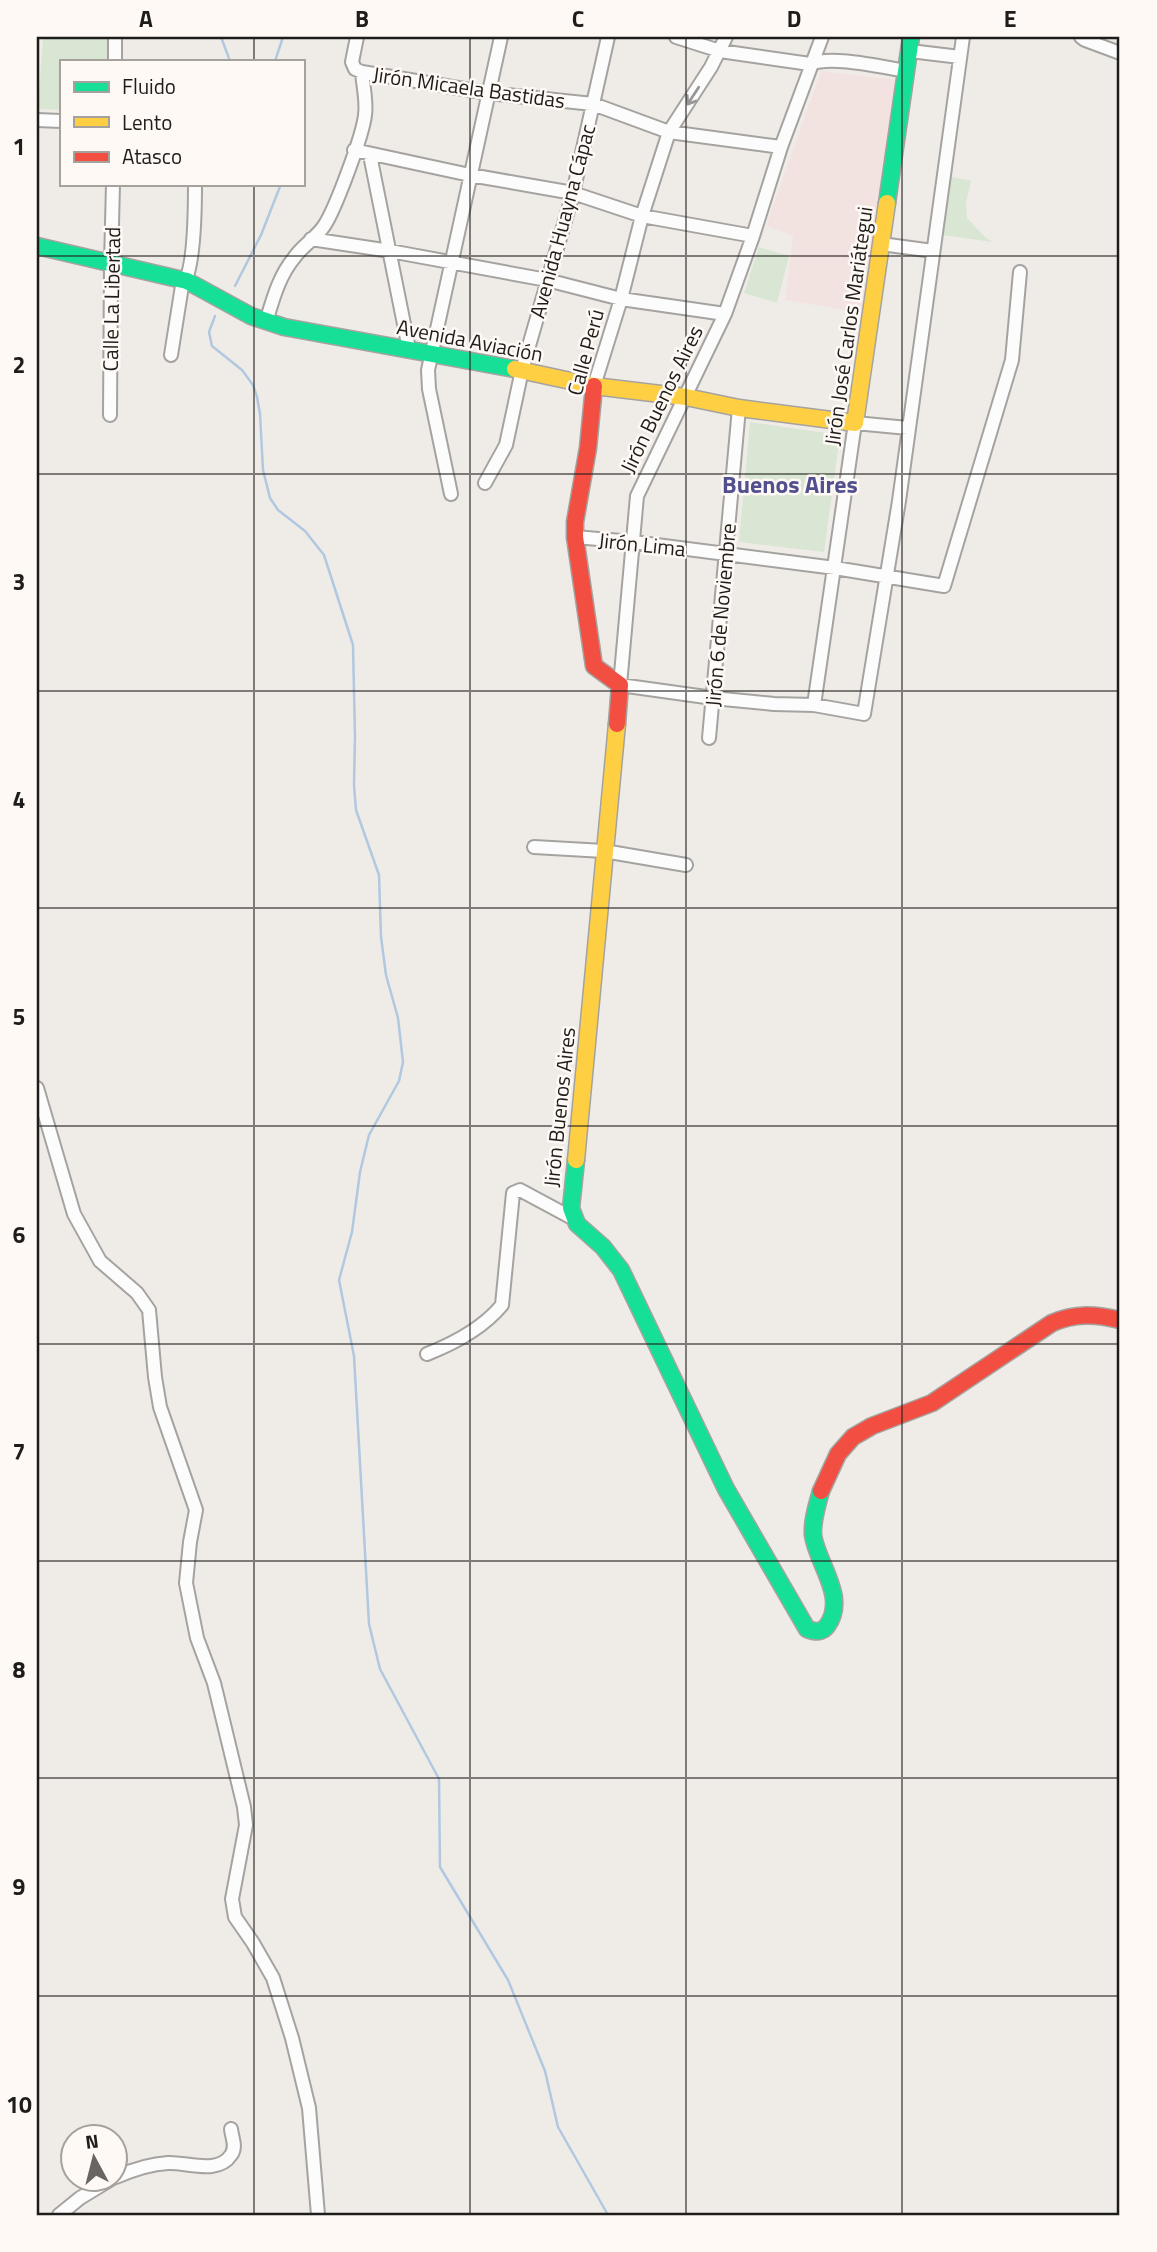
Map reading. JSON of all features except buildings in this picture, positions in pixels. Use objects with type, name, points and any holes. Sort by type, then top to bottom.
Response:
[{"type":"street","points":[[116,37],[116,60]]},
{"type":"street","points":[[266,321],[281,276],[323,227],[354,150],[365,115],[362,72],[355,69],[352,62],[357,37]]},
{"type":"street","points":[[451,494],[429,389],[428,370],[501,37]]},
{"type":"street","name":"Avenida Huayna Cápac","points":[[485,483],[506,445],[522,370],[573,193],[608,37]]},
{"type":"street","points":[[676,37],[720,51],[810,64],[819,60],[906,71]]},
{"type":"street","name":"Calle Perú","points":[[620,685],[594,666],[575,537],[594,387],[621,299],[642,216],[669,132],[726,37]]},
{"type":"street","name":"Jirón Buenos Aires","points":[[574,1219],[571,1200],[637,496],[725,314],[753,236],[780,147],[822,37]]},
{"type":"street","points":[[620,685],[713,698],[814,705],[864,714],[887,575],[963,37]]},
{"type":"street","points":[[1081,37],[1120,53]]},
{"type":"street","points":[[911,44],[960,57]]},
{"type":"street","name":"Jirón José Carlos Mariátegui","points":[[814,705],[911,44]]},
{"type":"street","name":"Jirón Micaela Bastidas","points":[[362,72],[488,93],[593,104],[669,132],[780,147]]},
{"type":"street","points":[[37,120],[60,121]]},
{"type":"street","points":[[354,150],[470,175],[573,193],[642,216],[753,236]]},
{"type":"street","points":[[370,155],[409,349]]},
{"type":"street","name":"Calle La Libertad","points":[[110,415],[113,186]]},
{"type":"street","points":[[171,355],[182,286],[187,281],[195,186]]},
{"type":"street","points":[[311,239],[547,279],[621,299],[725,314]]},
{"type":"street","points":[[881,244],[933,251]]},
{"type":"street","name":"Avenida Aviación","points":[[37,246],[187,281],[251,316],[284,327],[522,370],[594,387],[908,428]]},
{"type":"street","name":"Jirón Lima","points":[[575,537],[835,568],[944,586],[1012,360],[1020,272]]},
{"type":"street","name":"Jirón 6 de Noviembre","points":[[709,738],[739,408]]},
{"type":"street","points":[[534,847],[604,851],[686,865]]},
{"type":"street","points":[[37,1088],[74,1214],[100,1261],[137,1293],[149,1310],[160,1407],[195,1510],[188,1556],[188,1598],[197,1638],[214,1683],[244,1807],[246,1825],[232,1899],[235,1917],[273,1978],[292,2038],[309,2108],[318,2215]]},
{"type":"street","points":[[427,1354],[447,1346],[490,1319],[502,1306],[513,1192],[520,1190],[574,1219],[603,1247],[621,1270],[730,1497],[803,1625],[811,1631],[822,1630],[827,1626],[833,1602],[830,1579],[814,1539],[814,1523],[827,1478],[846,1443],[868,1429],[932,1403],[1065,1317],[1105,1315],[1120,1320]]},
{"type":"street","points":[[130,2171],[169,2163],[208,2167],[225,2161],[232,2154],[234,2146],[231,2129]]},
{"type":"street","points":[[59,2215],[90,2192]]},
{"type":"shaded area","points":[[821,71],[897,80],[862,313],[785,300],[793,236],[766,226]]},
{"type":"green space","points":[[43,37],[107,37],[107,60],[60,60],[60,110],[38,109]]},
{"type":"green space","points":[[948,176],[971,181],[966,203],[967,218],[993,242],[942,235]]},
{"type":"green space","points":[[759,247],[789,256],[777,303],[744,293]]},
{"type":"green space","points":[[750,422],[840,435],[824,552],[739,542]]},
{"type":"waterway","points":[[221,37],[230,60]]},
{"type":"waterway","points":[[275,60],[283,37]]},
{"type":"waterway","points":[[235,286],[261,235],[280,186]]},
{"type":"waterway","points":[[215,316],[209,332],[212,346],[242,370],[253,385],[257,397],[263,470],[270,498],[278,510],[305,531],[324,555],[353,645],[356,810],[379,875],[381,937],[386,975],[398,1018],[403,1062],[399,1081],[369,1135],[360,1172],[352,1232],[339,1280],[354,1356],[369,1624],[380,1669],[439,1779],[440,1867],[508,1980],[545,2071],[558,2127],[608,2215]]},
{"type":"traffic: fast","points":[[887,203],[911,37]]},
{"type":"traffic: fast","points":[[37,246],[187,281],[251,316],[284,327],[515,369]]},
{"type":"traffic: fast","points":[[576,1160],[571,1208],[577,1224],[603,1247],[621,1270],[726,1489],[807,1629],[815,1631],[827,1626],[833,1615],[834,1604],[833,1592],[813,1535],[821,1491]]},
{"type":"traffic: slow","points":[[515,369],[594,386],[855,423],[887,203]]},
{"type":"traffic: slow","points":[[576,1160],[617,724]]},
{"type":"traffic: jam","points":[[594,386],[575,537],[594,666],[620,685],[617,724]]},
{"type":"traffic: jam","points":[[821,1491],[838,1454],[853,1437],[872,1426],[932,1403],[1052,1323],[1069,1317],[1086,1316],[1120,1320]]},
{"type":"district","name":"Buenos Aires","points":[[790,484]]}]
